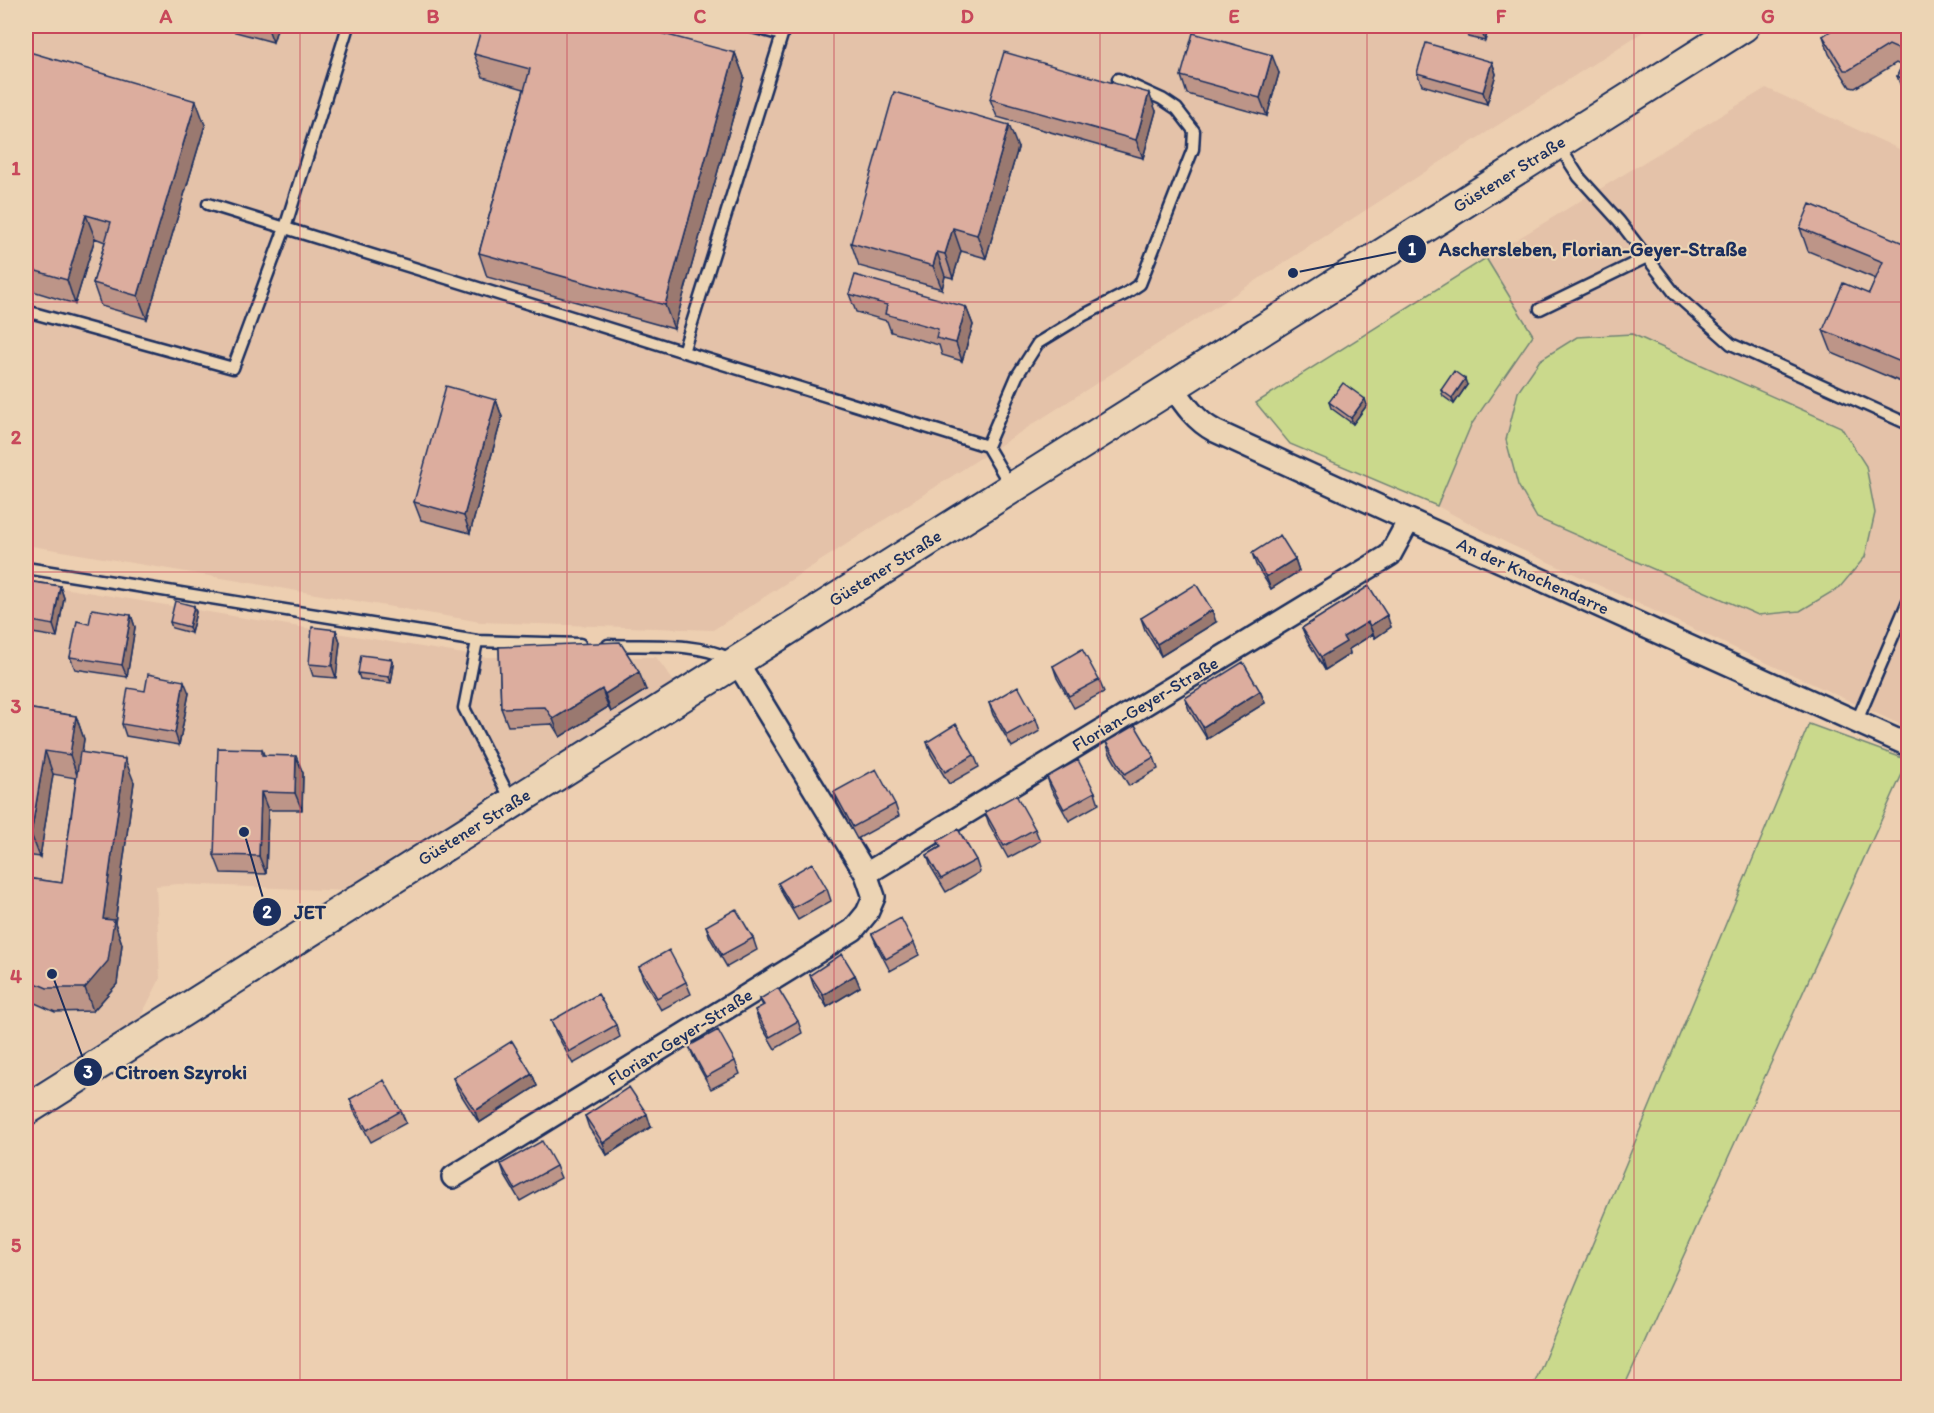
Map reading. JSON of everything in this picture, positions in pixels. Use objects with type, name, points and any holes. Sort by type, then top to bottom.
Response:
[{"type":"main road","name":"Güstener Straße","points":[[26,1110],[1744,26]]},
{"type":"street","name":"An der Knochendarre","points":[[1173,387],[1185,406],[1203,425],[1908,745]]},
{"type":"street","name":"Florian-Geyer-Straße","points":[[866,874],[1389,555],[1409,520]]},
{"type":"street","name":"Florian-Geyer-Straße","points":[[453,1177],[853,930],[867,913],[874,897],[866,874],[737,662]]},
{"type":"lane","points":[[26,311],[233,368],[285,228],[348,26]]},
{"type":"lane","points":[[683,352],[782,35],[748,26]]},
{"type":"lane","points":[[987,446],[1017,376],[1038,343],[1140,284],[1193,149],[1194,131],[1177,109],[1162,99],[1118,79]]},
{"type":"lane","points":[[1557,144],[1579,177],[1619,221],[1676,295],[1731,344],[1908,424]]},
{"type":"lane","points":[[208,204],[987,446],[1012,488]]},
{"type":"lane","points":[[1540,309],[1647,257]]},
{"type":"lane","points":[[26,568],[477,641],[700,648],[737,662]]},
{"type":"lane","points":[[1856,723],[1908,601]]},
{"type":"lane","points":[[477,641],[464,708],[513,803]]},
{"type":"shaded area","points":[[26,26],[1652,26],[713,630],[481,622],[26,545]]},
{"type":"shaded area","points":[[1766,88],[1908,153],[1908,728],[1507,543],[1437,506],[1471,425],[1533,335],[1486,258]]},
{"type":"shaded area","points":[[26,582],[482,657],[656,657],[675,683],[350,891],[178,884],[156,886],[160,979],[140,1018],[26,1088]]},
{"type":"green space","points":[[1486,258],[1533,335],[1471,425],[1437,506],[1290,444],[1256,403]]},
{"type":"green space","points":[[1632,334],[1841,427],[1866,466],[1875,513],[1865,557],[1840,587],[1800,611],[1758,615],[1537,518],[1518,485],[1506,440],[1518,392],[1540,360],[1577,337]]},
{"type":"green space","points":[[1809,724],[1908,761],[1624,1387],[1533,1387]]},
{"type":"building","points":[[482,26],[634,26],[735,53],[665,305],[479,253],[530,69],[474,54]]},
{"type":"building","points":[[1838,26],[1908,26],[1908,81],[1897,76],[1907,53],[1889,45],[1849,70],[1844,70],[1823,36]]},
{"type":"building","points":[[1193,33],[1272,55],[1260,98],[1181,76]]},
{"type":"building","points":[[1426,43],[1492,62],[1483,92],[1417,73]]},
{"type":"building","points":[[26,51],[196,101],[138,296],[93,283],[111,222],[86,215],[67,280],[26,268]]},
{"type":"building","points":[[1004,52],[1149,93],[1136,140],[990,99]]},
{"type":"building","points":[[894,92],[1009,125],[977,235],[953,228],[945,254],[937,252],[933,266],[851,243]]},
{"type":"building","points":[[1810,204],[1908,245],[1908,301],[1905,309],[1908,310],[1908,365],[1823,330],[1843,283],[1869,294],[1883,262],[1800,228]]},
{"type":"building","points":[[855,275],[966,307],[956,343],[936,338],[938,329],[885,314],[887,305],[849,294]]},
{"type":"building","points":[[1454,371],[1465,379],[1452,398],[1441,390]]},
{"type":"building","points":[[1343,383],[1365,399],[1351,418],[1329,402]]},
{"type":"building","points":[[446,386],[496,400],[464,516],[414,502]]},
{"type":"building","points":[[1280,535],[1295,559],[1266,577],[1252,553]]},
{"type":"building","points":[[26,581],[60,586],[53,625],[26,620]]},
{"type":"building","points":[[1196,584],[1212,610],[1157,644],[1141,618]]},
{"type":"building","points":[[1369,586],[1387,615],[1370,626],[1368,622],[1343,637],[1346,642],[1321,657],[1302,628]]},
{"type":"building","points":[[175,601],[194,606],[189,627],[170,622]]},
{"type":"building","points":[[92,609],[131,615],[122,665],[70,657],[77,621],[89,624]]},
{"type":"building","points":[[312,627],[336,630],[332,666],[309,664]]},
{"type":"building","points":[[620,642],[639,672],[605,694],[602,689],[553,719],[545,707],[501,708],[499,647]]},
{"type":"building","points":[[1082,649],[1099,680],[1069,696],[1053,666]]},
{"type":"building","points":[[361,655],[392,659],[389,677],[358,673]]},
{"type":"building","points":[[1243,662],[1260,691],[1203,727],[1185,698]]},
{"type":"building","points":[[148,674],[184,681],[175,733],[122,724],[128,688],[145,691]]},
{"type":"building","points":[[1018,686],[1036,719],[1007,735],[989,703]]},
{"type":"building","points":[[26,708],[76,716],[70,755],[45,751],[31,834],[26,833]]},
{"type":"building","points":[[956,724],[974,755],[945,772],[927,742]]},
{"type":"building","points":[[1135,725],[1154,757],[1125,774],[1106,742]]},
{"type":"building","points":[[218,748],[262,749],[262,755],[296,756],[295,793],[261,792],[259,856],[214,855]]},
{"type":"building","points":[[80,752],[125,759],[103,919],[114,920],[108,961],[85,988],[47,988],[26,979],[26,878],[62,883]]},
{"type":"building","points":[[1078,760],[1095,792],[1064,809],[1047,777]]},
{"type":"building","points":[[876,769],[895,804],[853,827],[834,792]]},
{"type":"building","points":[[1016,795],[1035,829],[1004,846],[985,812]]},
{"type":"building","points":[[958,829],[976,860],[941,879],[927,855],[941,847],[938,841]]},
{"type":"building","points":[[812,863],[827,889],[793,908],[778,883]]},
{"type":"building","points":[[736,909],[753,938],[722,955],[706,926]]},
{"type":"building","points":[[901,918],[914,943],[886,959],[872,934]]},
{"type":"building","points":[[669,950],[686,982],[657,998],[639,967]]},
{"type":"building","points":[[842,954],[855,975],[823,995],[810,975]]},
{"type":"building","points":[[778,988],[798,1021],[770,1037],[755,1010],[764,1005],[760,999]]},
{"type":"building","points":[[598,994],[616,1025],[569,1052],[551,1021]]},
{"type":"building","points":[[718,1030],[735,1061],[706,1077],[689,1046]]},
{"type":"building","points":[[512,1041],[532,1074],[475,1111],[453,1078]]},
{"type":"building","points":[[384,1080],[401,1111],[367,1130],[350,1099]]},
{"type":"building","points":[[629,1087],[647,1114],[603,1143],[585,1116]]},
{"type":"building","points":[[542,1141],[556,1166],[515,1189],[501,1164]]},
{"type":"place","name":"Aschersleben, Florian-Geyer-Straße","points":[[1293,273]]},
{"type":"place","name":"JET","points":[[244,832]]},
{"type":"place","name":"Citroen Szyroki","points":[[52,974]]}]
